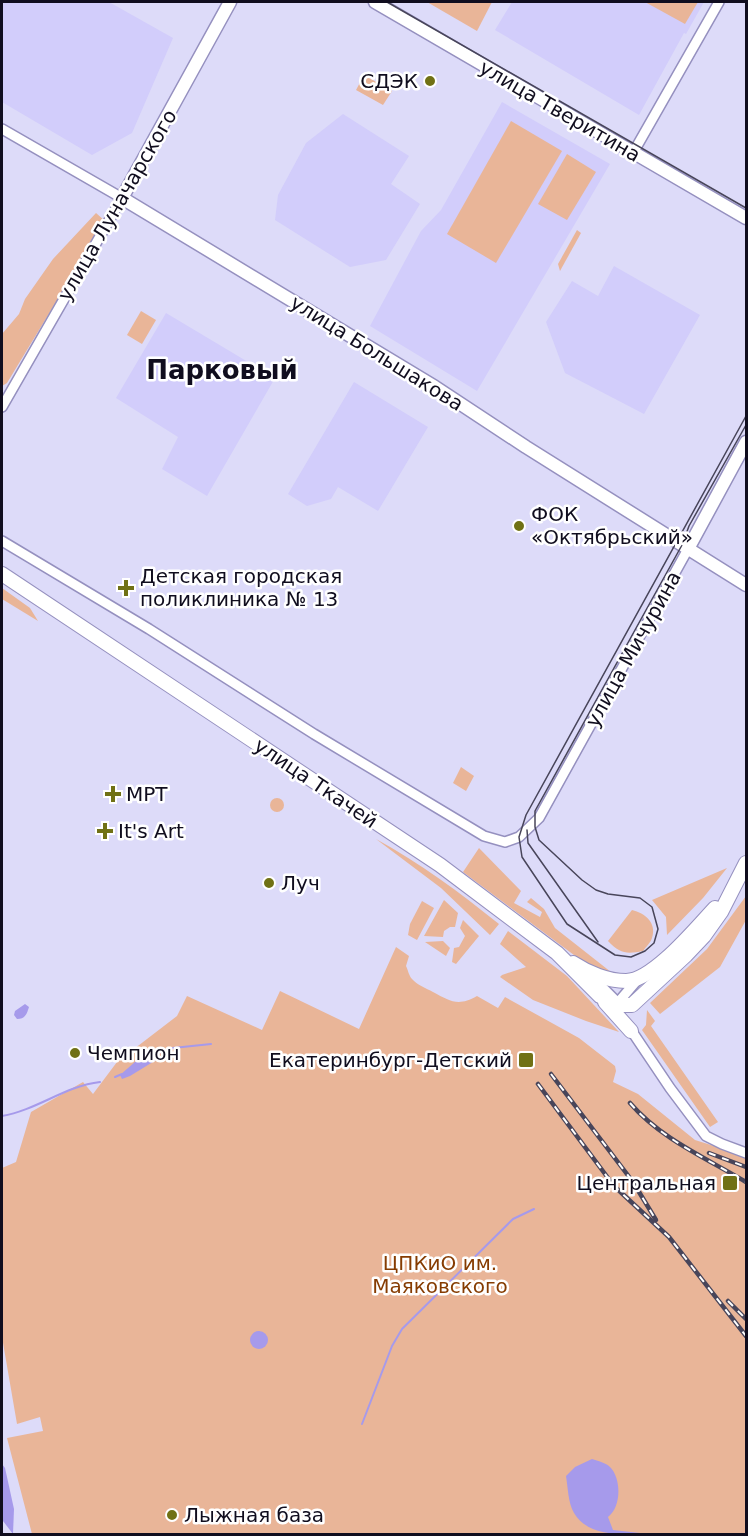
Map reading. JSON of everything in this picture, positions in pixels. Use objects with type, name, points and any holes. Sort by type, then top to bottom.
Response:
[{"type":"main road","name":"улица Ткачей","points":[[2,574],[440,865],[557,953],[600,996],[619,1005]]},
{"type":"main road","points":[[557,953],[584,970],[627,981],[643,975],[676,950],[716,906],[744,868]]},
{"type":"main road","points":[[619,1005],[632,1005],[641,998],[704,936],[721,912],[744,868]]},
{"type":"main road","points":[[600,996],[631,1030]]},
{"type":"main road","points":[[631,1030],[630,1016],[641,998]]},
{"type":"street","name":"улица Луначарского","points":[[2,407],[122,198],[230,2]]},
{"type":"street","name":"улица Тверитина","points":[[375,2],[747,218]]},
{"type":"street","points":[[633,153],[719,2]]},
{"type":"street","name":"улица Большакова","points":[[2,129],[122,198],[435,387],[747,585]]},
{"type":"street","name":"улица Мичурина","points":[[505,842],[522,835],[539,818],[747,442]]},
{"type":"street","name":"улица Ткачей","points":[[2,541],[149,629],[266,705],[450,816],[484,836],[505,842]]},
{"type":"street","points":[[584,970],[619,1005],[622,1017],[706,1136],[747,1152]]},
{"type":"street","points":[[619,1005],[621,999],[643,975]]},
{"type":"shaded area","points":[[2,2],[109,2],[173,38],[132,133],[92,155],[2,102]]},
{"type":"shaded area","points":[[512,2],[704,2],[686,34],[684,33],[639,115],[495,30]]},
{"type":"shaded area","points":[[502,102],[610,164],[477,391],[370,326],[421,231],[441,210]]},
{"type":"shaded area","points":[[343,114],[409,156],[391,184],[420,204],[386,260],[350,267],[275,220],[278,195],[306,143]]},
{"type":"shaded area","points":[[614,266],[700,315],[644,414],[565,373],[546,322],[572,281],[598,296]]},
{"type":"shaded area","points":[[166,313],[275,378],[207,496],[162,469],[178,437],[116,398]]},
{"type":"shaded area","points":[[354,382],[428,427],[378,511],[338,487],[331,499],[307,506],[288,494]]},
{"type":"shaded area","points":[[25,1004],[29,1007],[27,1013],[24,1017],[17,1019],[14,1015],[15,1011]]},
{"type":"shaded area","points":[[153,1050],[161,1057],[122,1079],[120,1075],[143,1055]]},
{"type":"shaded area","points":[[259,1331],[265,1334],[268,1340],[265,1346],[259,1349],[253,1346],[250,1340],[253,1334]]},
{"type":"shaded area","points":[[592,1459],[608,1466],[617,1479],[618,1500],[608,1517],[613,1530],[639,1534],[612,1534],[594,1530],[574,1513],[569,1500],[566,1476],[575,1467]]},
{"type":"shaded area","points":[[2,1464],[5,1468],[14,1509],[13,1534],[3,1521],[2,1515]]},
{"type":"green space","points":[[427,2],[492,2],[477,31]]},
{"type":"green space","points":[[645,2],[698,2],[685,24]]},
{"type":"green space","points":[[364,75],[392,91],[383,105],[356,90]]},
{"type":"green space","points":[[511,121],[562,151],[496,263],[447,234]]},
{"type":"green space","points":[[567,154],[596,172],[567,220],[538,204]]},
{"type":"green space","points":[[96,213],[105,221],[7,383],[2,386],[2,334],[19,314],[25,299],[53,259]]},
{"type":"green space","points":[[577,230],[581,233],[560,271],[558,264]]},
{"type":"green space","points":[[141,311],[156,320],[142,344],[127,335]]},
{"type":"green space","points":[[2,588],[30,608],[38,621],[2,599]]},
{"type":"green space","points":[[461,767],[474,776],[466,791],[453,783]]},
{"type":"green space","points":[[274,798],[280,798],[284,805],[280,812],[274,812],[270,808],[270,802]]},
{"type":"green space","points":[[376,839],[439,879],[499,924],[490,935],[441,888]]},
{"type":"green space","points":[[479,848],[521,891],[514,903],[540,917],[542,912],[527,902],[531,898],[544,909],[555,928],[616,976],[586,964],[463,872]]},
{"type":"green space","points":[[727,868],[703,898],[667,935],[666,917],[652,900]]},
{"type":"green space","points":[[746,896],[746,920],[720,967],[660,1014],[650,1003],[707,949]]},
{"type":"green space","points":[[444,900],[458,913],[455,927],[444,931],[443,937],[424,936]]},
{"type":"green space","points":[[422,901],[434,908],[417,940],[408,935],[410,924]]},
{"type":"green space","points":[[632,910],[649,919],[653,933],[651,941],[643,951],[628,953],[620,951],[608,941]]},
{"type":"green space","points":[[463,920],[479,936],[456,964],[452,962],[454,948],[459,947],[465,936],[460,928]]},
{"type":"green space","points":[[508,931],[567,976],[619,1032],[533,1000],[500,977],[526,967],[500,944]]},
{"type":"green space","points":[[443,941],[450,948],[446,956],[425,942]]},
{"type":"green space","name":"ЦПКиО им. Маяковского","points":[[396,947],[409,956],[406,966],[411,978],[419,985],[454,1002],[477,996],[498,1008],[505,997],[579,1038],[615,1066],[613,1082],[638,1094],[695,1140],[746,1156],[746,1534],[32,1534],[7,1438],[43,1431],[40,1417],[17,1424],[2,1337],[2,1168],[16,1162],[31,1112],[83,1082],[93,1094],[117,1062],[177,1016],[187,996],[262,1030],[280,991],[359,1029]]},
{"type":"green space","points":[[647,1010],[655,1021],[651,1026],[718,1122],[710,1127],[642,1030],[646,1025]]},
{"type":"waterway","points":[[155,1054],[173,1048],[211,1044]]},
{"type":"waterway","points":[[115,1077],[122,1074]]},
{"type":"waterway","points":[[2,1116],[27,1109],[75,1088],[100,1082]]},
{"type":"waterway","points":[[362,1424],[392,1346],[402,1329],[513,1219],[534,1209]]},
{"type":"tram line","points":[[387,2],[746,208]]},
{"type":"tram line","points":[[746,416],[526,815],[519,837],[522,857],[567,924],[615,955],[631,957],[645,951],[654,943],[658,929],[652,907],[640,898],[596,890],[582,880],[539,840],[535,827],[535,811],[746,425]]},
{"type":"tram line","points":[[527,830],[528,843],[598,942]]},
{"type":"railway","points":[[551,1074],[633,1182],[656,1220]]},
{"type":"railway","points":[[538,1084],[614,1186],[669,1237],[746,1336]]},
{"type":"railway","points":[[630,1103],[642,1116],[670,1137],[746,1182]]},
{"type":"railway","points":[[709,1153],[746,1167]]},
{"type":"railway","points":[[728,1301],[746,1319]]},
{"type":"place","name":"СДЭК","points":[[430,81]]},
{"type":"place","name":"ФОК «Октябрьский»","points":[[519,526]]},
{"type":"place","name":"Детская городская поликлиника № 13","points":[[126,588]]},
{"type":"place","name":"МРТ","points":[[113,794]]},
{"type":"place","name":"It's Art","points":[[105,831]]},
{"type":"place","name":"Луч","points":[[269,883]]},
{"type":"place","name":"Чемпион","points":[[75,1053]]},
{"type":"place","name":"Екатеринбург-Детский","points":[[526,1060]]},
{"type":"place","name":"Центральная","points":[[730,1183]]},
{"type":"place","name":"Лыжная база","points":[[172,1515]]},
{"type":"district","name":"Парковый","points":[[222,370]]}]
